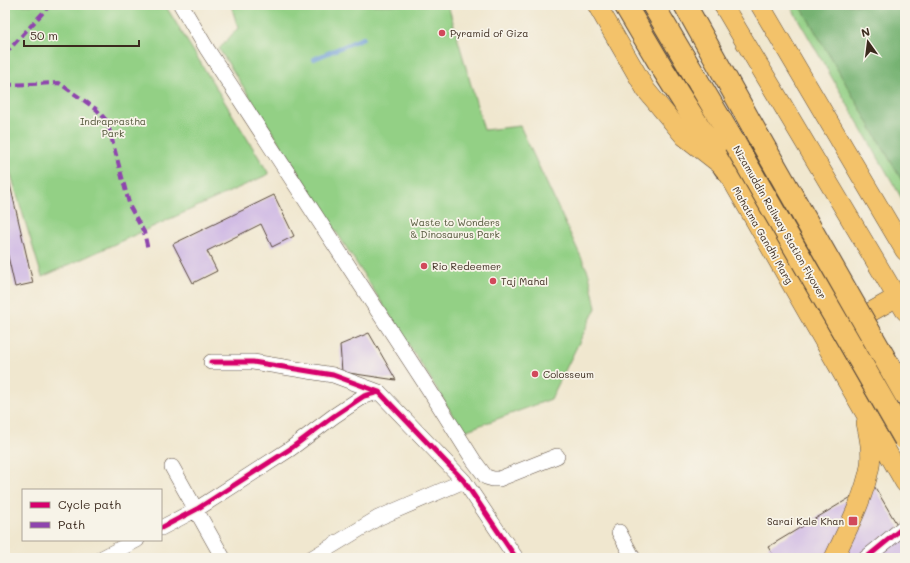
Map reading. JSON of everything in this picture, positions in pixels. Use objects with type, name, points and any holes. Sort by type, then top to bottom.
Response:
[{"type":"highway","points":[[625,5],[664,71],[725,168]]},
{"type":"highway","name":"Nizamuddin Railway Station Flyover","points":[[653,5],[675,40],[905,439]]},
{"type":"highway","points":[[685,5],[905,394]]},
{"type":"main road","name":"Mahatma Gandhi Marg","points":[[597,5],[646,90],[684,136],[725,168],[905,483]]},
{"type":"main road","points":[[723,5],[901,304],[823,339]]},
{"type":"main road","points":[[760,5],[905,251]]},
{"type":"main road","points":[[834,558],[860,502],[870,465],[870,441],[862,409]]},
{"type":"street","points":[[181,5],[211,55],[486,477],[499,479],[557,456]]},
{"type":"street","points":[[211,362],[253,362],[333,375],[379,392],[464,481],[516,558]]},
{"type":"street","points":[[162,527],[197,509],[290,449],[334,416],[364,396],[379,392]]},
{"type":"street","points":[[172,467],[197,509],[223,558]]},
{"type":"street","points":[[312,558],[378,518],[464,481]]},
{"type":"street","points":[[866,558],[905,526]]},
{"type":"street","points":[[619,532],[633,558]]},
{"type":"street","points":[[102,558],[135,541]]},
{"type":"green space","name":"Indraprastha Park","points":[[5,5],[165,5],[269,174],[42,277],[5,155]]},
{"type":"green space","name":"Waste to Wonders & Dinosaurus Park","points":[[231,5],[448,5],[484,130],[520,126],[589,274],[596,308],[551,399],[462,432],[441,395],[219,49],[238,28]]},
{"type":"green space","points":[[790,5],[905,5],[905,204]]},
{"type":"green space","points":[[800,5],[905,5],[905,186]]},
{"type":"building","points":[[8,176],[33,283],[15,287],[5,243],[5,177]]},
{"type":"building","points":[[274,195],[294,236],[272,247],[261,224],[207,251],[217,271],[193,283],[173,244]]},
{"type":"building","points":[[369,333],[396,380],[342,372],[340,345]]},
{"type":"building","name":"Sarai Kale Khan","points":[[873,484],[905,538],[905,558],[775,558],[768,547]]},
{"type":"waterway","points":[[314,59],[363,38]]},
{"type":"marked path","points":[[5,54],[50,5]]},
{"type":"marked path","points":[[5,85],[59,83],[96,109],[107,121],[130,207],[144,232],[148,250]]},
{"type":"cycle path","points":[[211,362],[253,362],[333,375],[379,392],[464,481],[516,558]]},
{"type":"cycle path","points":[[162,527],[197,509],[290,449],[334,416],[364,396],[379,392]]},
{"type":"cycle path","points":[[866,558],[905,526]]},
{"type":"place","name":"Pyramid of Giza","points":[[442,33]]},
{"type":"place","name":"Rio Redeemer","points":[[424,266]]},
{"type":"place","name":"Taj Mahal","points":[[493,281]]},
{"type":"place","name":"Colosseum","points":[[535,374]]},
{"type":"place","name":"Sarai Kale Khan","points":[[853,521]]}]
